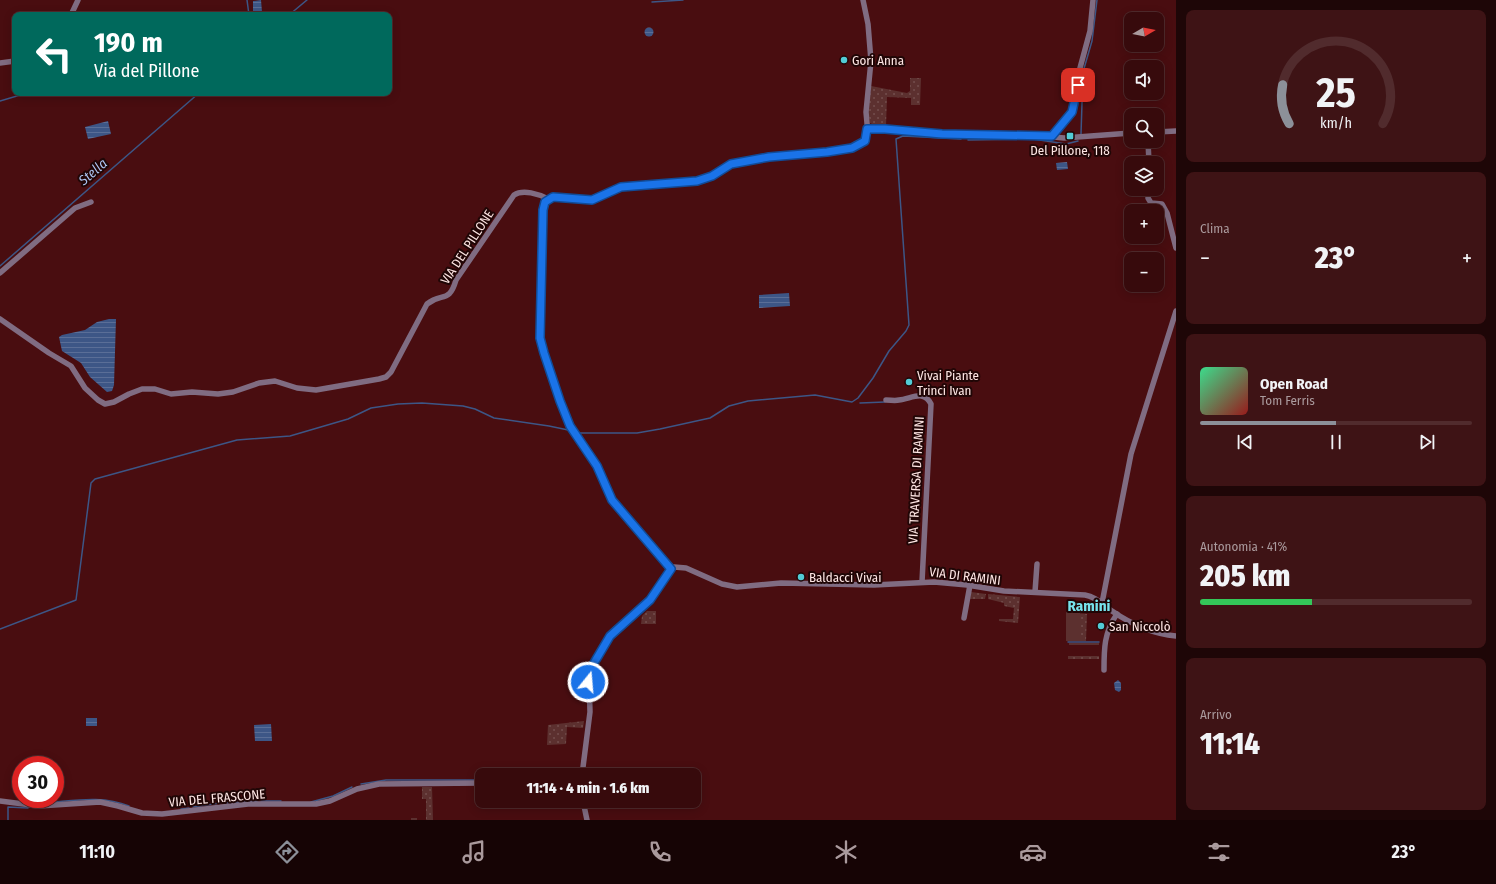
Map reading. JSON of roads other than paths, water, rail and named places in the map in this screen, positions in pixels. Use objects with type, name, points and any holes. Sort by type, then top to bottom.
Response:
[{"type":"street","points":[[72,12],[78,0]]},
{"type":"street","points":[[862,0],[868,24],[871,58],[866,112],[867,129],[950,134],[1052,136],[1074,138],[1124,134]]},
{"type":"street","points":[[1052,136],[1069,117],[1074,106],[1080,68],[1090,31],[1093,0]]},
{"type":"street","points":[[0,63],[12,61]]},
{"type":"street","name":"VIA DEL PILLONE","points":[[0,319],[49,353],[68,363],[73,368],[85,388],[98,400],[105,404],[114,402],[128,394],[142,389],[155,389],[171,394],[192,392],[218,394],[233,392],[259,383],[275,381],[294,387],[316,390],[379,380],[386,377],[390,372],[427,304],[434,299],[446,297],[453,289],[456,280],[514,195],[519,193],[528,193],[548,199],[553,197],[596,199],[621,187],[702,180],[727,166],[741,162],[769,157],[827,152],[852,148],[865,141],[867,129]]},
{"type":"street","points":[[1164,132],[1176,131]]},
{"type":"street","points":[[1148,196],[1151,203],[1162,204],[1166,210],[1176,248]]},
{"type":"street","points":[[548,199],[544,203],[543,210],[540,338],[544,353],[570,426],[597,466],[615,506],[671,569],[650,600],[616,630],[594,663],[589,679],[590,712],[583,768]]},
{"type":"street","points":[[0,273],[75,208],[91,202]]},
{"type":"street","points":[[1102,603],[1131,454],[1176,311]]},
{"type":"street","name":"VIA TRAVERSA DI RAMINI","points":[[886,400],[898,400],[921,396],[928,399],[931,404],[922,582]]},
{"type":"street","points":[[1035,592],[1037,564]]},
{"type":"street","name":"VIA DI RAMINI","points":[[671,569],[677,567],[686,568],[722,584],[740,588],[781,583],[874,586],[922,582],[970,585],[1004,591],[1085,595],[1094,597],[1117,614],[1156,633],[1176,636]]},
{"type":"street","points":[[964,618],[970,585]]},
{"type":"street","points":[[1104,670],[1105,638],[1111,623],[1117,614]]},
{"type":"street","name":"VIA DEL FRASCONE","points":[[0,801],[39,806],[100,802],[135,812],[162,814],[248,804],[316,804],[330,801],[357,789],[379,784],[475,783]]},
{"type":"street","points":[[584,808],[587,820]]},
{"type":"water","points":[[261,0],[262,12],[253,12],[253,1]]},
{"type":"water","points":[[649,27],[654,32],[649,37],[644,32]]},
{"type":"water","points":[[108,121],[111,134],[88,139],[85,127]]},
{"type":"water","points":[[1067,162],[1068,169],[1057,170],[1056,163]]},
{"type":"water","points":[[789,293],[790,306],[759,308],[759,295]]},
{"type":"water","points":[[116,319],[114,385],[112,391],[107,392],[90,377],[81,363],[62,351],[59,337],[85,330],[97,322]]},
{"type":"water","points":[[1118,680],[1121,683],[1121,690],[1119,692],[1115,690],[1114,683]]},
{"type":"water","points":[[86,718],[97,718],[97,726],[86,726]]},
{"type":"water","points":[[271,724],[272,741],[255,741],[254,725]]},
{"type":"waterway","points":[[247,0],[249,12]]},
{"type":"waterway","name":"Stella","points":[[293,12],[307,0]]},
{"type":"waterway","points":[[652,2],[683,0]]},
{"type":"waterway","points":[[1081,134],[1083,72],[1092,41],[1097,0]]},
{"type":"waterway","points":[[0,101],[17,96]]},
{"type":"waterway","name":"Stella","points":[[0,266],[196,96]]},
{"type":"waterway","points":[[578,433],[637,433],[660,429],[710,418],[729,406],[748,401],[815,395],[852,402],[858,398],[873,378],[889,351],[906,331],[909,325],[896,139],[903,136],[961,139]]},
{"type":"waterway","points":[[968,140],[1033,139],[1066,144],[1078,141]]},
{"type":"waterway","points":[[860,403],[885,402]]},
{"type":"waterway","points":[[0,629],[76,600],[91,483],[95,479],[237,440],[290,436],[348,419],[371,408],[398,404],[422,403],[463,406],[475,409],[494,418],[573,431]]},
{"type":"waterway","points":[[1068,642],[1099,642]]},
{"type":"waterway","points":[[361,784],[386,780],[475,780]]},
{"type":"waterway","points":[[311,802],[333,796],[352,787]]},
{"type":"waterway","points":[[64,801],[106,800],[129,806]]},
{"type":"waterway","points":[[224,803],[257,801]]},
{"type":"waterway","points":[[261,801],[281,801]]},
{"type":"waterway","points":[[193,807],[220,803]]},
{"type":"waterway","points":[[8,820],[8,807],[12,807]]},
{"type":"waterway","points":[[181,809],[189,808]]},
{"type":"place","name":"Gori Anna","points":[[844,60]]},
{"type":"place","name":"Del Pillone, 118","points":[[1070,136]]},
{"type":"place","name":"Vivai Piante Trinci Ivan","points":[[909,382]]},
{"type":"place","name":"Baldacci Vivai","points":[[801,577]]},
{"type":"place","name":"San Niccolò","points":[[1101,626]]},
{"type":"district","name":"Ramini","points":[[1089,606]]}]
